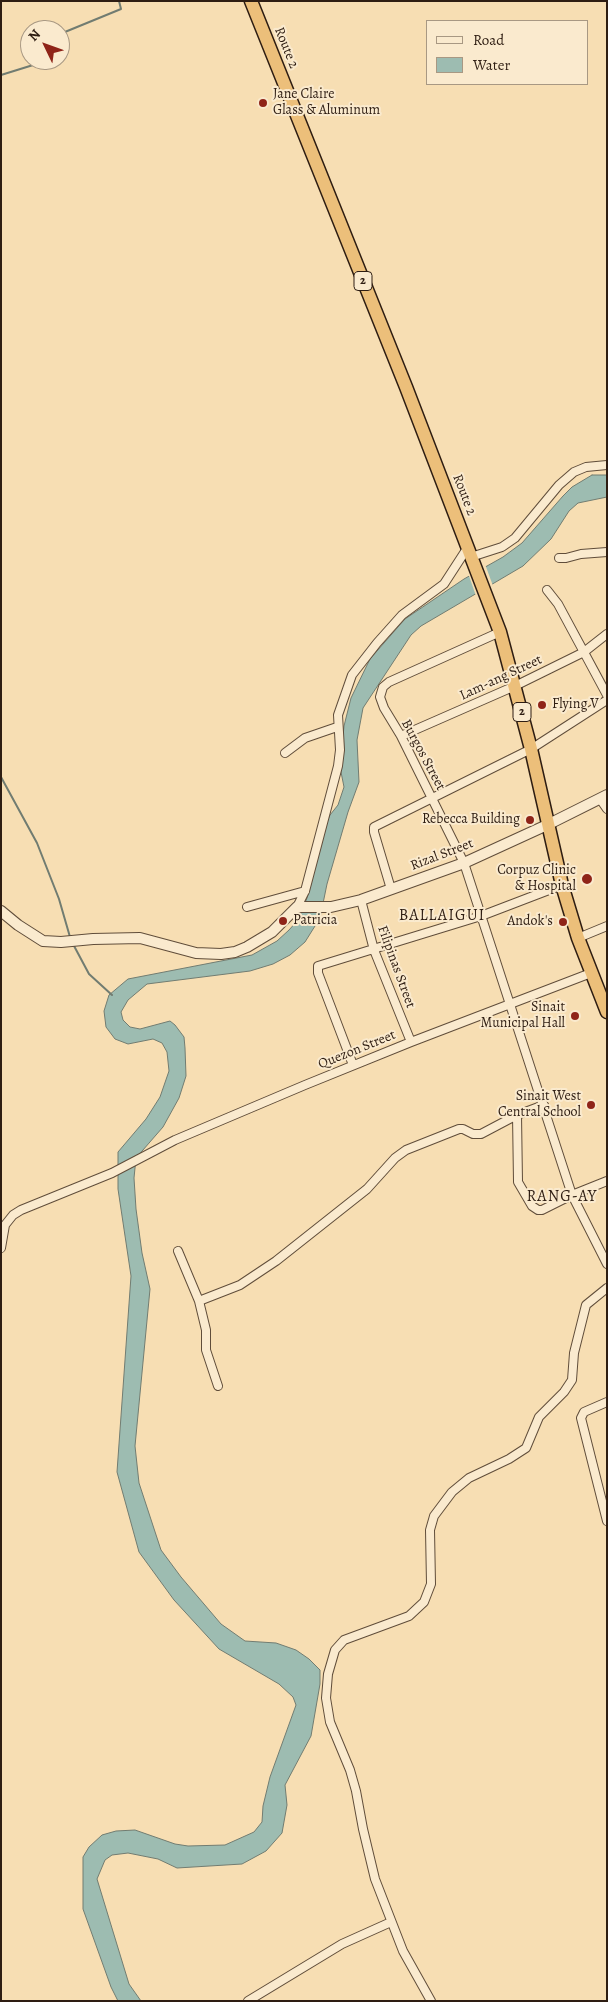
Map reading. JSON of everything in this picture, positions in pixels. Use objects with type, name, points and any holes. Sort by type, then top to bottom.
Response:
[{"type":"highway","name":"Route 2","points":[[251,1],[500,632],[531,749],[562,885],[578,938],[607,1012]]},
{"type":"street","points":[[1,911],[18,925],[43,940],[61,942],[140,938],[209,955],[235,952],[272,932],[303,907],[305,890],[338,766],[340,750],[337,727],[338,715],[346,689],[358,667],[377,642],[402,615],[444,584],[471,555],[493,550],[515,538],[559,485],[574,472],[607,465]]},
{"type":"street","points":[[559,558],[607,552]]},
{"type":"street","points":[[547,590],[558,604],[607,695]]},
{"type":"street","name":"Burgos Street","points":[[500,632],[389,682],[383,687],[381,702],[401,736],[464,863],[572,1195],[607,1264]]},
{"type":"street","name":"Lam-ang Street","points":[[401,736],[515,686],[584,652],[607,634]]},
{"type":"street","points":[[391,889],[374,828],[531,749],[607,700]]},
{"type":"street","points":[[285,753],[305,738],[337,727]]},
{"type":"street","points":[[604,797],[607,809]]},
{"type":"street","name":"Rizal Street","points":[[303,907],[332,907],[361,900],[464,863],[604,797]]},
{"type":"street","points":[[353,1065],[317,968],[326,963],[482,916],[562,885]]},
{"type":"street","points":[[247,907],[305,890]]},
{"type":"street","name":"Filipinas Street","points":[[361,900],[374,950],[411,1042]]},
{"type":"street","points":[[578,938],[607,926]]},
{"type":"street","name":"Quezon Street","points":[[1,1248],[5,1225],[13,1215],[138,1161],[175,1140],[353,1065],[591,973]]},
{"type":"street","points":[[199,1301],[240,1285],[276,1261],[367,1189],[395,1158],[406,1150],[459,1129],[473,1134],[480,1134],[517,1115],[544,1105]]},
{"type":"street","points":[[517,1115],[518,1182],[532,1206],[539,1210],[607,1181]]},
{"type":"street","points":[[178,1251],[199,1301],[206,1330],[206,1350],[218,1386]]},
{"type":"street","points":[[431,2001],[403,1952],[368,1853],[352,1777],[330,1722],[326,1698],[328,1674],[335,1650],[344,1640],[409,1616],[424,1602],[430,1584],[430,1530],[434,1516],[452,1492],[468,1478],[509,1460],[526,1448],[539,1417],[564,1392],[572,1380],[574,1353],[586,1305],[607,1288]]},
{"type":"street","points":[[607,1402],[584,1412],[581,1418],[607,1521]]},
{"type":"street","points":[[248,2001],[342,1944],[391,1922]]},
{"type":"water","points":[[592,475],[607,475],[607,497],[578,503],[569,511],[551,539],[523,566],[421,626],[411,635],[363,708],[357,740],[359,782],[348,812],[327,884],[320,918],[305,942],[290,955],[273,964],[250,971],[147,984],[128,1000],[121,1012],[123,1020],[130,1027],[140,1029],[170,1021],[184,1037],[185,1048],[186,1076],[179,1098],[163,1127],[136,1158],[134,1178],[136,1209],[142,1253],[150,1289],[135,1446],[139,1483],[161,1550],[221,1624],[245,1641],[276,1643],[296,1650],[320,1670],[320,1684],[311,1736],[285,1785],[287,1805],[282,1833],[266,1851],[242,1864],[177,1868],[158,1859],[128,1853],[112,1855],[105,1860],[97,1879],[129,1984],[141,2001],[118,2001],[111,1987],[83,1909],[83,1857],[89,1847],[102,1835],[116,1831],[135,1830],[175,1844],[188,1846],[225,1845],[254,1832],[262,1822],[263,1806],[270,1777],[296,1705],[293,1697],[279,1684],[219,1649],[174,1600],[139,1552],[117,1472],[131,1276],[118,1189],[118,1152],[146,1119],[160,1097],[169,1071],[167,1052],[162,1043],[153,1039],[128,1044],[115,1039],[106,1027],[104,1011],[109,995],[128,979],[252,955],[277,941],[289,930],[298,920],[307,898],[323,831],[330,815],[338,805],[344,787],[340,767],[344,726],[351,698],[370,659],[405,619],[522,543],[572,487]]},
{"type":"pier","points":[[485,564],[493,586],[476,596],[468,573]]},
{"type":"waterway","points":[[70,30],[121,9],[119,1]]},
{"type":"waterway","points":[[1,75],[20,69]]},
{"type":"waterway","points":[[1,777],[37,843],[59,899],[70,937]]},
{"type":"waterway","points":[[73,944],[89,974],[112,995]]},
{"type":"place","name":"Jane Claire Glass & Aluminum","points":[[263,103]]},
{"type":"place","name":"Flying V","points":[[542,705]]},
{"type":"place","name":"Rebecca Building","points":[[530,820]]},
{"type":"place","name":"Corpuz Clinic & Hospital","points":[[587,879]]},
{"type":"place","name":"Patricia","points":[[283,921]]},
{"type":"place","name":"Andok's","points":[[563,922]]},
{"type":"place","name":"Sinait Municipal Hall","points":[[575,1016]]},
{"type":"place","name":"Sinait West Central School","points":[[591,1105]]},
{"type":"district","name":"BALLAIGUI","points":[[442,916]]},
{"type":"district","name":"RANG-AY","points":[[562,1197]]}]
